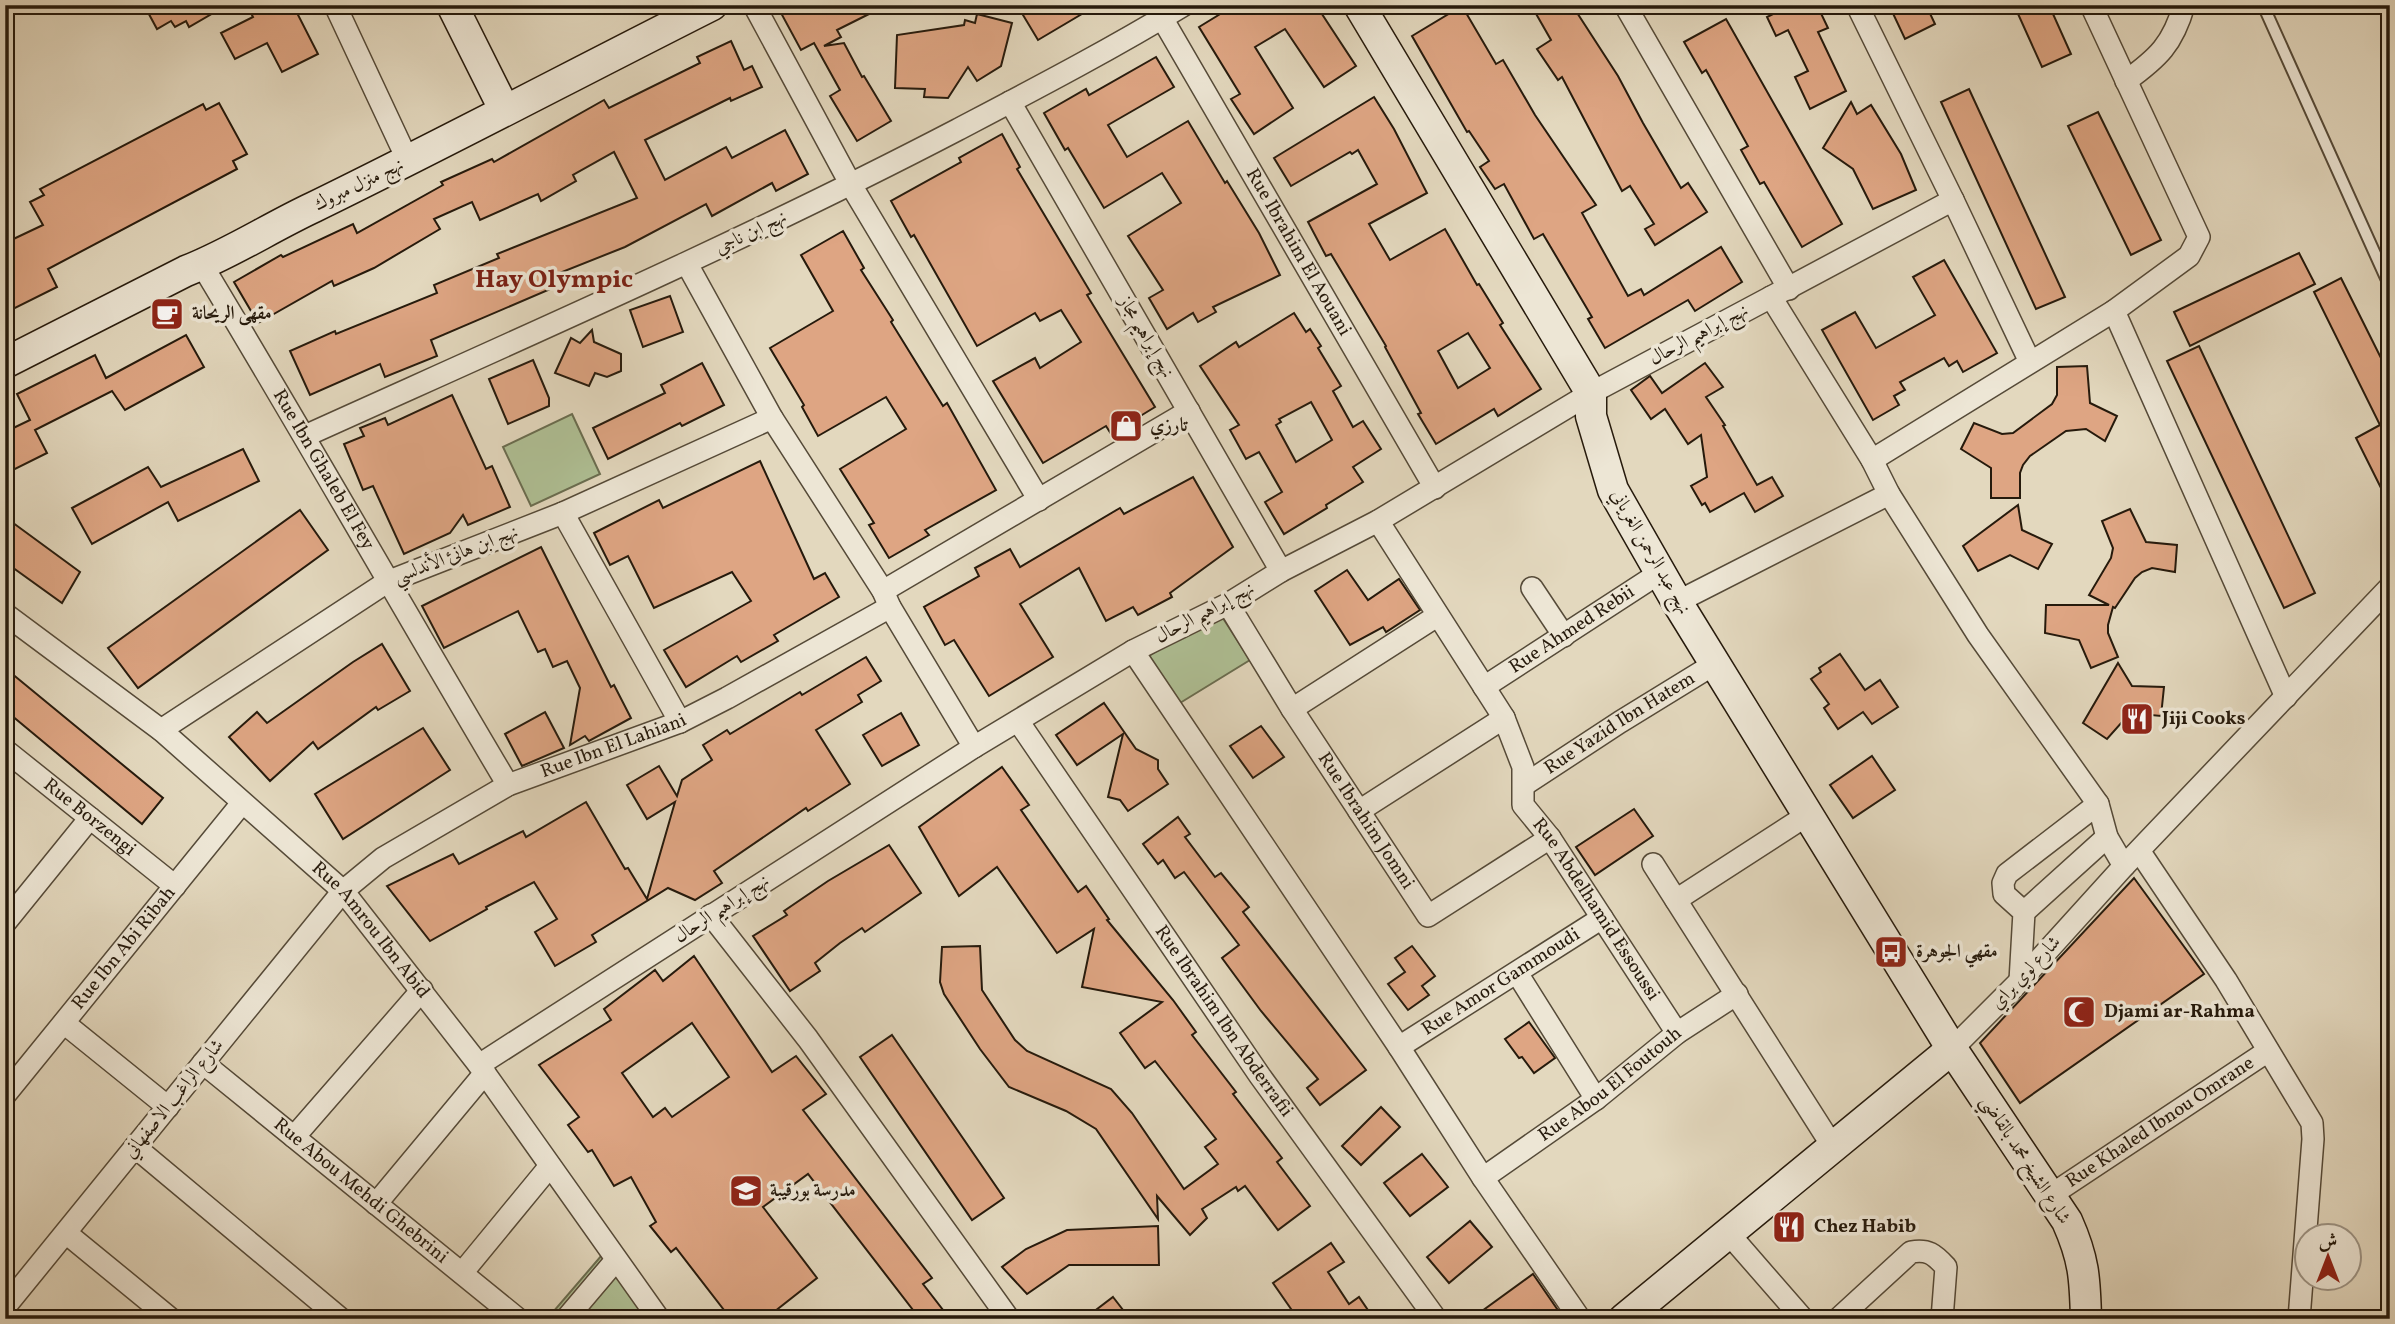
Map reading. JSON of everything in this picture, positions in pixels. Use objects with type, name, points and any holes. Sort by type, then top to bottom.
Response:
[{"type":"street","points":[[335,5],[408,161]]},
{"type":"street","points":[[452,5],[504,109]]},
{"type":"street","name":"نهج منزل مبروك","points":[[6,362],[712,5]]},
{"type":"street","points":[[754,5],[851,185],[1039,500]]},
{"type":"street","name":"نهج ابن ناجي","points":[[305,436],[687,264],[851,185],[1010,102],[1184,5]]},
{"type":"street","name":"نهج عبد الرحمن الغرياني","points":[[1359,5],[1591,393],[1591,416],[1613,490],[1678,602],[1952,1049]]},
{"type":"street","points":[[1625,5],[1889,494],[1978,635],[2098,804],[2107,837],[2132,859],[2226,980],[2312,1123],[2299,1319]]},
{"type":"street","points":[[1857,5],[2030,362]]},
{"type":"street","points":[[1872,460],[2114,311],[2189,256],[2199,237],[2091,5]]},
{"type":"street","points":[[2126,81],[2157,58],[2176,31],[2184,5]]},
{"type":"street","name":"Rue Ibrahim El Aouani","points":[[1162,18],[1435,488]]},
{"type":"street","name":"نهج إبراهيم مجاز","points":[[1010,102],[1281,571]]},
{"type":"street","name":"نهج إبراهيم الرحال","points":[[376,1204],[482,1069],[711,915],[974,747],[1133,651],[1228,604],[1281,571],[1378,521],[1591,393],[1953,200]]},
{"type":"street","points":[[687,264],[772,418],[886,599],[974,747]]},
{"type":"street","name":"Rue Ibn Ghaleb El Fey","points":[[202,265],[508,785]]},
{"type":"street","points":[[2114,311],[2286,697]]},
{"type":"street","name":"Rue Ibn El Lahiani","points":[[343,891],[383,858],[508,785],[680,722],[727,698],[1039,500],[1189,411]]},
{"type":"street","name":"نهج ابن هانئ الأندلسي","points":[[161,730],[387,582],[563,513],[772,418]]},
{"type":"street","points":[[1678,602],[1889,494]]},
{"type":"street","points":[[563,513],[680,722]]},
{"type":"street","name":"Rue Abdelhamid Essoussi","points":[[1378,521],[1504,718],[1523,767],[1523,806],[1550,838],[1677,1033]]},
{"type":"street","name":"Rue Ahmed Rebii","points":[[1484,687],[1661,572]]},
{"type":"street","points":[[1532,587],[1564,636]]},
{"type":"street","name":"شارع لوي براي","points":[[1624,1319],[1952,1049],[2020,981],[2390,587]]},
{"type":"street","name":"Rue Ibrahim Jomni","points":[[1228,604],[1428,916],[1550,838]]},
{"type":"street","name":"Rue Amrou Ibn Abid","points":[[5,614],[161,730],[343,891],[482,1069],[659,1319]]},
{"type":"street","points":[[1293,709],[1437,616]]},
{"type":"street","points":[[1133,651],[1399,1047],[1483,1178],[1580,1319]]},
{"type":"street","name":"Rue Yazid Ibn Hatem","points":[[1524,785],[1716,663]]},
{"type":"street","points":[[1359,811],[1504,718]]},
{"type":"street","name":"Rue Ibrahim Ibn Abderrafii","points":[[1018,721],[1260,1076],[1436,1319]]},
{"type":"street","name":"Rue Borzengi","points":[[5,750],[175,886]]},
{"type":"street","name":"Rue Ibn Abi Ribah","points":[[5,1095],[242,803]]},
{"type":"street","points":[[2024,912],[2004,894],[2003,883],[2007,874],[2098,804]]},
{"type":"street","points":[[1676,900],[1809,814]]},
{"type":"street","points":[[5,923],[14,896],[90,818]]},
{"type":"street","points":[[2020,981],[2024,912],[2107,837]]},
{"type":"street","points":[[1653,864],[1833,1147]]},
{"type":"street","name":"شارع الراغب الاصفهاني","points":[[5,1307],[343,891]]},
{"type":"street","points":[[711,915],[808,1039],[1009,1319]]},
{"type":"street","name":"Rue Amor Gammoudi","points":[[1399,1047],[1602,918]]},
{"type":"street","points":[[1517,972],[1596,1099]]},
{"type":"street","points":[[294,1137],[422,990]]},
{"type":"street","name":"Rue Abou El Foutouh","points":[[1483,1178],[1596,1099],[1677,1033],[1737,994]]},
{"type":"street","points":[[64,1023],[168,1107]]},
{"type":"street","name":"شارع الشيخ محمد بالقاضي","points":[[1952,1049],[2051,1195],[2078,1246],[2085,1273],[2086,1319]]},
{"type":"street","name":"Rue Khaled Ibnou Omrane","points":[[2051,1195],[2268,1051]]},
{"type":"street","name":"Rue Abou Mehdi Ghebrini","points":[[203,1063],[517,1319]]},
{"type":"street","points":[[135,1147],[341,1319]]},
{"type":"street","points":[[462,1273],[550,1166]]},
{"type":"street","points":[[66,1233],[171,1319]]},
{"type":"street","points":[[1729,1234],[1803,1319]]},
{"type":"street","points":[[1838,1319],[1911,1252],[1922,1250],[1933,1253],[1946,1267],[1942,1319]]},
{"type":"street","points":[[566,1319],[616,1260]]},
{"type":"lane","points":[[2263,5],[2390,287]]},
{"type":"green space","points":[[572,414],[600,474],[531,506],[503,447]]},
{"type":"green space","points":[[1219,612],[1250,660],[1180,703],[1149,656]]},
{"type":"green space","points":[[602,1255],[646,1319],[547,1319]]},
{"type":"building","points":[[144,5],[227,5],[189,27],[186,21],[175,27],[171,21],[157,29]]},
{"type":"building","points":[[247,5],[293,5],[318,54],[282,72],[267,43],[235,59],[221,33],[253,17]]},
{"type":"building","points":[[795,5],[887,5],[837,30],[841,37],[824,46],[844,43],[862,77],[864,76],[891,121],[857,141],[830,96],[840,90],[814,43],[801,50],[781,13]]},
{"type":"building","points":[[1017,5],[1097,5],[1038,40]]},
{"type":"building","points":[[1235,5],[1316,5],[1356,66],[1324,87],[1285,29],[1255,47],[1293,108],[1254,134],[1231,99],[1240,94],[1199,27]]},
{"type":"building","points":[[1531,5],[1572,5],[1618,76],[1681,188],[1688,183],[1707,212],[1655,245],[1645,229],[1654,224],[1630,186],[1622,191],[1562,77],[1558,80],[1537,49],[1551,40]]},
{"type":"building","points":[[1792,5],[1817,5],[1828,28],[1818,32],[1846,91],[1810,109],[1795,77],[1808,71],[1788,30],[1776,36],[1767,17]]},
{"type":"building","points":[[1889,5],[1926,5],[1935,24],[1905,39]]},
{"type":"building","points":[[2014,5],[2049,5],[2071,54],[2042,67]]},
{"type":"building","points":[[1462,6],[1496,64],[1503,60],[1535,115],[1596,205],[1582,213],[1628,296],[1641,289],[1644,295],[1721,247],[1742,282],[1695,311],[1688,300],[1605,348],[1588,319],[1592,317],[1543,234],[1534,239],[1504,184],[1495,189],[1480,167],[1489,161],[1469,131],[1467,132],[1412,36]]},
{"type":"building","points":[[977,14],[1012,23],[1001,66],[977,81],[968,67],[948,98],[924,97],[925,89],[895,88],[897,35],[964,25],[965,20],[975,23]]},
{"type":"building","points":[[1726,19],[1842,224],[1802,247],[1764,182],[1760,184],[1741,150],[1748,146],[1706,70],[1702,73],[1684,42]]},
{"type":"building","points":[[731,41],[744,70],[752,66],[762,87],[731,101],[730,98],[645,140],[665,180],[726,147],[732,158],[785,130],[808,174],[776,191],[772,183],[712,216],[706,204],[625,247],[557,274],[562,284],[431,340],[437,356],[385,377],[380,364],[310,395],[290,351],[437,293],[434,285],[499,258],[497,254],[637,198],[614,152],[573,175],[576,181],[541,201],[538,194],[480,220],[472,202],[434,219],[440,229],[374,268],[334,286],[332,281],[258,323],[234,282],[281,255],[283,257],[353,224],[357,233],[443,185],[441,182],[492,159],[494,162],[604,100],[609,108],[700,63],[697,57]]},
{"type":"building","points":[[1156,57],[1174,87],[1108,125],[1127,157],[1188,121],[1259,233],[1280,275],[1213,307],[1216,312],[1198,322],[1193,313],[1167,329],[1149,298],[1163,290],[1128,236],[1181,203],[1162,173],[1104,208],[1044,113],[1086,89],[1089,95]]},
{"type":"building","points":[[1969,89],[2065,297],[2036,309],[1941,102]]},
{"type":"building","points":[[1374,97],[1427,193],[1369,224],[1390,260],[1445,229],[1477,285],[1479,284],[1503,323],[1500,325],[1541,389],[1498,416],[1494,409],[1436,444],[1418,414],[1421,413],[1386,346],[1331,254],[1326,256],[1308,222],[1377,184],[1358,150],[1291,186],[1274,158]],"holes":[[[1468,333],[1490,368],[1458,388],[1438,351]]]},
{"type":"building","points":[[1851,102],[1857,114],[1871,105],[1901,154],[1916,190],[1873,209],[1853,169],[1823,148]]},
{"type":"building","points":[[219,103],[247,154],[233,161],[237,169],[48,269],[57,287],[5,313],[5,243],[43,225],[30,202],[44,195],[40,189],[203,104],[206,110]]},
{"type":"building","points":[[2098,112],[2161,240],[2131,255],[2068,126]]},
{"type":"building","points":[[1002,134],[1020,167],[1017,169],[1091,293],[1087,295],[1155,407],[1111,434],[1106,426],[1043,463],[993,381],[1035,358],[1040,368],[1081,342],[1061,310],[1040,321],[1035,313],[977,346],[914,235],[911,237],[891,201],[961,162],[959,158]]},
{"type":"building","points":[[843,231],[864,268],[861,270],[893,320],[891,322],[943,406],[947,403],[996,490],[925,530],[929,535],[889,558],[869,525],[874,523],[840,469],[906,429],[886,397],[818,436],[802,407],[804,405],[770,348],[833,311],[801,255]]},
{"type":"building","points":[[2299,253],[2315,284],[2190,346],[2174,312]]},
{"type":"building","points":[[1944,260],[1997,353],[1963,372],[1957,361],[1949,366],[1944,358],[1900,382],[1905,390],[1894,396],[1899,405],[1873,420],[1822,330],[1855,312],[1876,348],[1935,315],[1913,277]]},
{"type":"building","points":[[2341,278],[2390,376],[2390,506],[2356,438],[2380,425],[2314,292]]},
{"type":"building","points":[[670,296],[683,332],[643,347],[630,310]]},
{"type":"building","points":[[1294,313],[1306,332],[1310,329],[1321,346],[1318,348],[1341,386],[1333,391],[1353,427],[1363,421],[1381,449],[1353,467],[1363,482],[1284,534],[1265,502],[1282,492],[1259,452],[1246,459],[1230,430],[1239,425],[1200,366],[1236,342],[1239,347]],"holes":[[[1311,402],[1332,440],[1296,462],[1276,425],[1281,422],[1279,419]]]},
{"type":"building","points":[[592,330],[594,342],[621,354],[621,371],[607,377],[595,373],[589,386],[555,373],[571,338],[580,343]]},
{"type":"building","points":[[186,335],[204,367],[125,410],[112,391],[35,430],[47,453],[5,474],[5,432],[30,420],[17,394],[95,355],[106,378]]},
{"type":"building","points":[[2199,346],[2315,593],[2284,608],[2167,361]]},
{"type":"building","points":[[533,360],[549,398],[549,406],[508,424],[489,379]]},
{"type":"building","points":[[702,363],[724,405],[682,426],[680,423],[608,459],[593,428],[665,393],[661,385]]},
{"type":"building","points":[[1705,363],[1723,387],[1706,397],[1725,425],[1723,426],[1757,485],[1772,477],[1783,496],[1755,512],[1744,493],[1710,512],[1705,503],[1702,505],[1691,486],[1707,477],[1701,435],[1688,444],[1665,409],[1651,419],[1631,390],[1650,376],[1662,393]]},
{"type":"building","points":[[2087,366],[2090,403],[2117,416],[2105,441],[2086,429],[2066,431],[2030,456],[2023,465],[2020,473],[2020,498],[1991,498],[1991,468],[1961,449],[1974,423],[2002,434],[2013,433],[2052,404],[2057,395],[2057,367]]},
{"type":"building","points":[[452,395],[486,469],[492,466],[510,507],[468,525],[463,515],[450,533],[404,554],[373,486],[363,490],[344,444],[364,436],[360,428],[385,418],[388,425]]},
{"type":"building","points":[[243,449],[259,481],[178,521],[168,502],[92,544],[72,508],[148,467],[161,487]]},
{"type":"building","points":[[760,461],[814,579],[825,573],[839,597],[774,635],[778,641],[741,662],[737,656],[686,687],[664,650],[751,601],[732,572],[654,608],[628,556],[610,565],[594,533],[659,500],[663,508]]},
{"type":"building","points":[[1193,477],[1233,547],[1170,593],[1172,597],[1138,615],[1133,607],[1106,621],[1079,568],[1020,604],[1053,657],[989,696],[954,640],[945,645],[924,607],[979,576],[975,568],[1010,549],[1020,567],[1120,508],[1124,514]]},
{"type":"building","points":[[2018,505],[2022,530],[2052,544],[2038,569],[2010,555],[1978,571],[1963,546]]},
{"type":"building","points":[[2130,509],[2146,542],[2177,545],[2175,572],[2152,568],[2135,578],[2115,608],[2113,607],[2108,625],[2108,633],[2118,657],[2091,668],[2079,640],[2045,633],[2046,605],[2109,605],[2089,595],[2111,558],[2113,548],[2102,521]]},
{"type":"building","points":[[300,510],[328,550],[138,688],[108,648]]},
{"type":"building","points":[[5,517],[80,572],[62,603],[5,562]]},
{"type":"building","points":[[541,547],[611,687],[614,685],[631,718],[589,741],[585,736],[570,745],[580,688],[567,661],[553,667],[545,649],[538,652],[518,611],[444,648],[422,606]]},
{"type":"building","points":[[1347,570],[1368,600],[1399,579],[1420,610],[1386,632],[1383,627],[1350,645],[1315,591]]},
{"type":"building","points":[[382,644],[410,691],[378,710],[376,707],[318,749],[313,742],[270,781],[229,737],[257,712],[267,723]]},
{"type":"building","points":[[1840,654],[1865,690],[1880,680],[1898,707],[1872,724],[1863,712],[1838,729],[1824,708],[1829,704],[1811,679],[1821,672],[1819,668]]},
{"type":"building","points":[[866,657],[881,681],[858,695],[862,702],[816,730],[850,784],[808,811],[806,808],[714,871],[722,883],[695,900],[668,888],[592,935],[596,942],[555,966],[535,932],[557,919],[534,882],[430,941],[387,886],[453,854],[459,864],[523,831],[526,837],[586,802],[625,869],[628,868],[647,899],[675,802],[647,819],[627,785],[659,766],[677,796],[682,780],[712,760],[703,745],[727,730],[730,734]]},
{"type":"building","points":[[2118,663],[2132,686],[2164,687],[2161,716],[2130,713],[2107,739],[2083,723]]},
{"type":"building","points":[[5,668],[163,798],[142,824],[5,710]]},
{"type":"building","points":[[1104,703],[1136,749],[1158,760],[1158,769],[1168,784],[1128,811],[1120,800],[1108,797],[1123,734],[1077,765],[1056,735]]},
{"type":"building","points":[[545,712],[564,748],[522,766],[505,734]]},
{"type":"building","points":[[901,713],[919,745],[882,766],[863,735]]},
{"type":"building","points":[[1261,726],[1284,757],[1253,778],[1230,746]]},
{"type":"building","points":[[423,728],[450,770],[343,839],[315,794]]},
{"type":"building","points":[[1872,756],[1895,790],[1853,818],[1830,785]]},
{"type":"building","points":[[1002,767],[1029,805],[1021,810],[1078,892],[1086,886],[1109,919],[1107,920],[1173,1000],[1196,1032],[1192,1035],[1282,1158],[1277,1162],[1310,1206],[1278,1230],[1245,1186],[1238,1191],[1236,1187],[1202,1209],[1207,1218],[1190,1235],[1157,1196],[1158,1219],[1096,1129],[1066,1111],[1009,1087],[944,994],[940,982],[942,947],[980,946],[982,990],[1015,1040],[1027,1051],[1111,1089],[1132,1113],[1184,1189],[1218,1164],[1205,1147],[1216,1139],[1155,1061],[1145,1068],[1120,1033],[1162,1002],[1082,987],[1094,929],[1057,953],[997,867],[959,896],[919,827]]},
{"type":"building","points":[[1634,809],[1653,836],[1595,875],[1576,847]]},
{"type":"building","points":[[1178,817],[1190,834],[1185,837],[1215,877],[1221,873],[1249,907],[1243,912],[1366,1070],[1320,1105],[1307,1088],[1318,1079],[1261,1011],[1222,958],[1239,945],[1184,872],[1175,878],[1163,860],[1158,864],[1143,844]]},
{"type":"building","points":[[889,845],[921,893],[865,932],[862,928],[840,943],[815,963],[820,971],[790,991],[753,936],[787,915],[784,911],[828,881]]},
{"type":"building","name":"Djami ar-Rahma","points":[[2134,878],[2204,974],[2020,1103],[1980,1043]]},
{"type":"building","points":[[1412,946],[1435,976],[1422,986],[1429,995],[1408,1010],[1388,984],[1405,972],[1395,958]]},
{"type":"building","points":[[694,956],[772,1072],[796,1056],[826,1094],[803,1110],[932,1278],[923,1284],[950,1319],[920,1319],[808,1174],[763,1207],[817,1278],[765,1319],[731,1319],[676,1248],[671,1252],[650,1226],[656,1222],[631,1177],[614,1186],[592,1150],[588,1152],[568,1125],[579,1117],[539,1065],[611,1020],[604,1009],[655,970],[663,981]],"holes":[[[692,1023],[729,1077],[672,1117],[665,1108],[653,1117],[622,1073]]]},
{"type":"building","points":[[1529,1022],[1555,1058],[1534,1073],[1505,1039]]},
{"type":"building","points":[[892,1035],[1004,1198],[972,1220],[860,1057]]},
{"type":"building","points":[[1381,1107],[1400,1127],[1361,1165],[1342,1146]]},
{"type":"building","points":[[1422,1154],[1448,1187],[1410,1216],[1384,1183]]},
{"type":"building","points":[[1470,1221],[1492,1247],[1449,1283],[1427,1257]]},
{"type":"building","points":[[1158,1226],[1159,1265],[1069,1265],[1027,1294],[1002,1267],[1026,1249],[1067,1230]]},
{"type":"building","points":[[1331,1243],[1344,1262],[1328,1272],[1349,1304],[1359,1297],[1374,1319],[1298,1319],[1273,1283]]},
{"type":"building","points":[[1533,1274],[1564,1319],[1471,1319]]},
{"type":"building","points":[[1113,1297],[1130,1319],[1084,1319]]},
{"type":"place","name":"مقهى الريحانة","points":[[167,314]]},
{"type":"place","name":"تارزي","points":[[1126,426]]},
{"type":"place","name":"Jiji Cooks","points":[[2137,719]]},
{"type":"place","name":"مقهي الجوهرة","points":[[1891,952]]},
{"type":"place","name":"Djami ar-Rahma","points":[[2079,1012]]},
{"type":"place","name":"مدرسة بورقيبة","points":[[746,1191]]},
{"type":"place","name":"Chez Habib","points":[[1789,1227]]},
{"type":"district","name":"Hay Olympic","points":[[554,280]]}]
